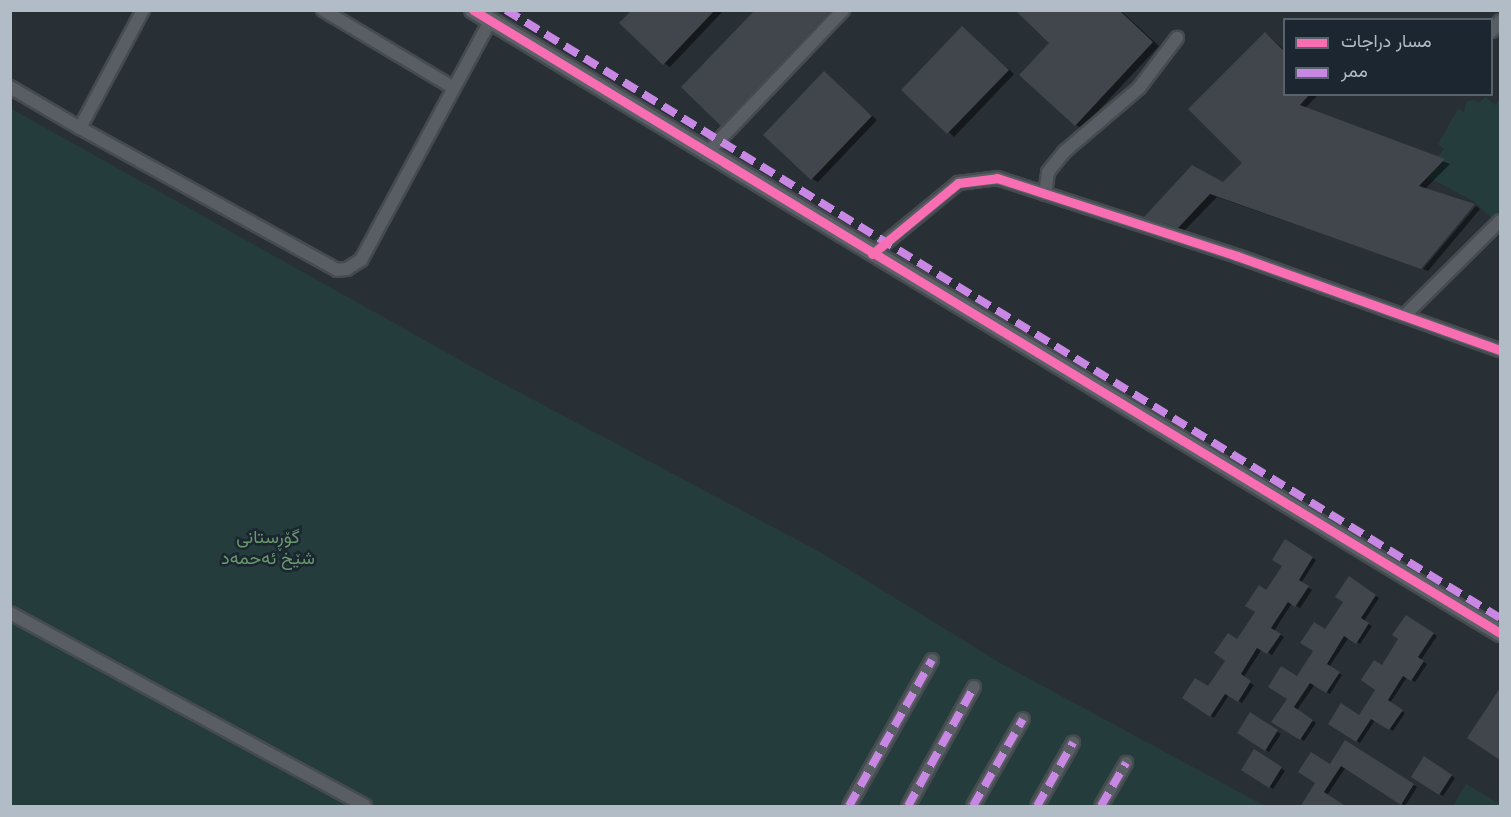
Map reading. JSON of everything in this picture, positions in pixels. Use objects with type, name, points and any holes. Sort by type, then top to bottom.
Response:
[{"type":"street","points":[[80,128],[144,10]]},
{"type":"street","points":[[323,10],[454,88]]},
{"type":"street","points":[[473,10],[706,154],[1500,633]]},
{"type":"street","points":[[706,154],[843,10]]},
{"type":"street","points":[[10,87],[337,270],[347,269],[361,260],[490,21]]},
{"type":"street","points":[[1045,194],[1048,172],[1064,152],[1139,88],[1177,38]]},
{"type":"street","points":[[872,254],[958,183],[997,178],[1237,256],[1500,350]]},
{"type":"street","points":[[1404,316],[1500,221]]},
{"type":"street","points":[[10,613],[365,807]]},
{"type":"street","points":[[849,807],[932,660]]},
{"type":"street","points":[[908,807],[975,687]]},
{"type":"street","points":[[973,807],[1023,719]]},
{"type":"street","points":[[1037,807],[1072,743]]},
{"type":"street","points":[[1101,807],[1126,763]]},
{"type":"green space","points":[[1486,97],[1495,105],[1500,99],[1500,226],[1475,202],[1422,174],[1444,149],[1438,144],[1458,109],[1464,112],[1466,102],[1474,100],[1479,103]]},
{"type":"green space","name":"گۆڕستانی شێخ ئەحمەد","points":[[10,108],[485,374],[822,553],[1002,664],[1265,806],[11,806]]},
{"type":"green space","points":[[1466,784],[1500,804],[1500,806],[1453,806]]},
{"type":"building","points":[[632,10],[715,10],[663,65],[619,23]]},
{"type":"building","points":[[755,10],[831,10],[721,126],[681,87]]},
{"type":"building","points":[[1015,10],[1119,10],[1153,42],[1075,126],[1019,75],[1049,43]]},
{"type":"building","points":[[962,26],[1009,70],[947,134],[901,90]]},
{"type":"building","points":[[1265,32],[1283,50],[1283,96],[1308,96],[1300,105],[1445,159],[1419,186],[1475,204],[1421,269],[1210,194],[1178,228],[1144,217],[1192,165],[1223,182],[1242,163],[1188,109]]},
{"type":"building","points":[[824,71],[872,116],[811,180],[763,135]]},
{"type":"building","points":[[1285,539],[1313,557],[1299,580],[1309,586],[1295,607],[1288,602],[1271,628],[1281,634],[1267,654],[1257,648],[1241,674],[1251,681],[1238,702],[1225,694],[1210,717],[1182,698],[1195,678],[1208,686],[1225,661],[1214,653],[1228,633],[1237,639],[1255,612],[1245,606],[1259,585],[1266,590],[1282,566],[1272,560]]},
{"type":"building","points":[[1349,576],[1376,595],[1361,618],[1369,623],[1356,644],[1344,636],[1327,664],[1340,672],[1326,693],[1310,683],[1294,707],[1313,720],[1300,740],[1271,722],[1287,699],[1268,687],[1281,666],[1297,676],[1313,651],[1300,643],[1314,622],[1325,629],[1343,602],[1335,597]]},
{"type":"building","points":[[1406,615],[1434,633],[1418,657],[1424,661],[1411,681],[1403,676],[1388,700],[1403,710],[1389,730],[1371,719],[1356,742],[1328,724],[1341,703],[1359,715],[1375,690],[1361,680],[1374,660],[1382,665],[1398,639],[1392,635]]},
{"type":"building","points":[[1500,688],[1500,760],[1467,738]]},
{"type":"building","points":[[1250,712],[1278,730],[1265,751],[1237,733]]},
{"type":"building","points":[[1345,740],[1414,784],[1401,805],[1341,766],[1324,792],[1347,807],[1300,807],[1315,783],[1298,772],[1311,752],[1330,764]]},
{"type":"building","points":[[1254,749],[1282,767],[1269,788],[1241,770]]},
{"type":"building","points":[[1424,756],[1452,775],[1439,795],[1411,777]]},
{"type":"marked path","points":[[506,10],[1500,618]]},
{"type":"marked path","points":[[849,806],[932,660]]},
{"type":"marked path","points":[[908,806],[974,687]]},
{"type":"marked path","points":[[973,806],[1023,719]]},
{"type":"marked path","points":[[1037,806],[1073,743]]},
{"type":"marked path","points":[[1101,806],[1126,763]]},
{"type":"cycle path","points":[[473,10],[1500,633]]},
{"type":"cycle path","points":[[872,254],[958,183],[997,178],[1237,256],[1500,350]]}]
